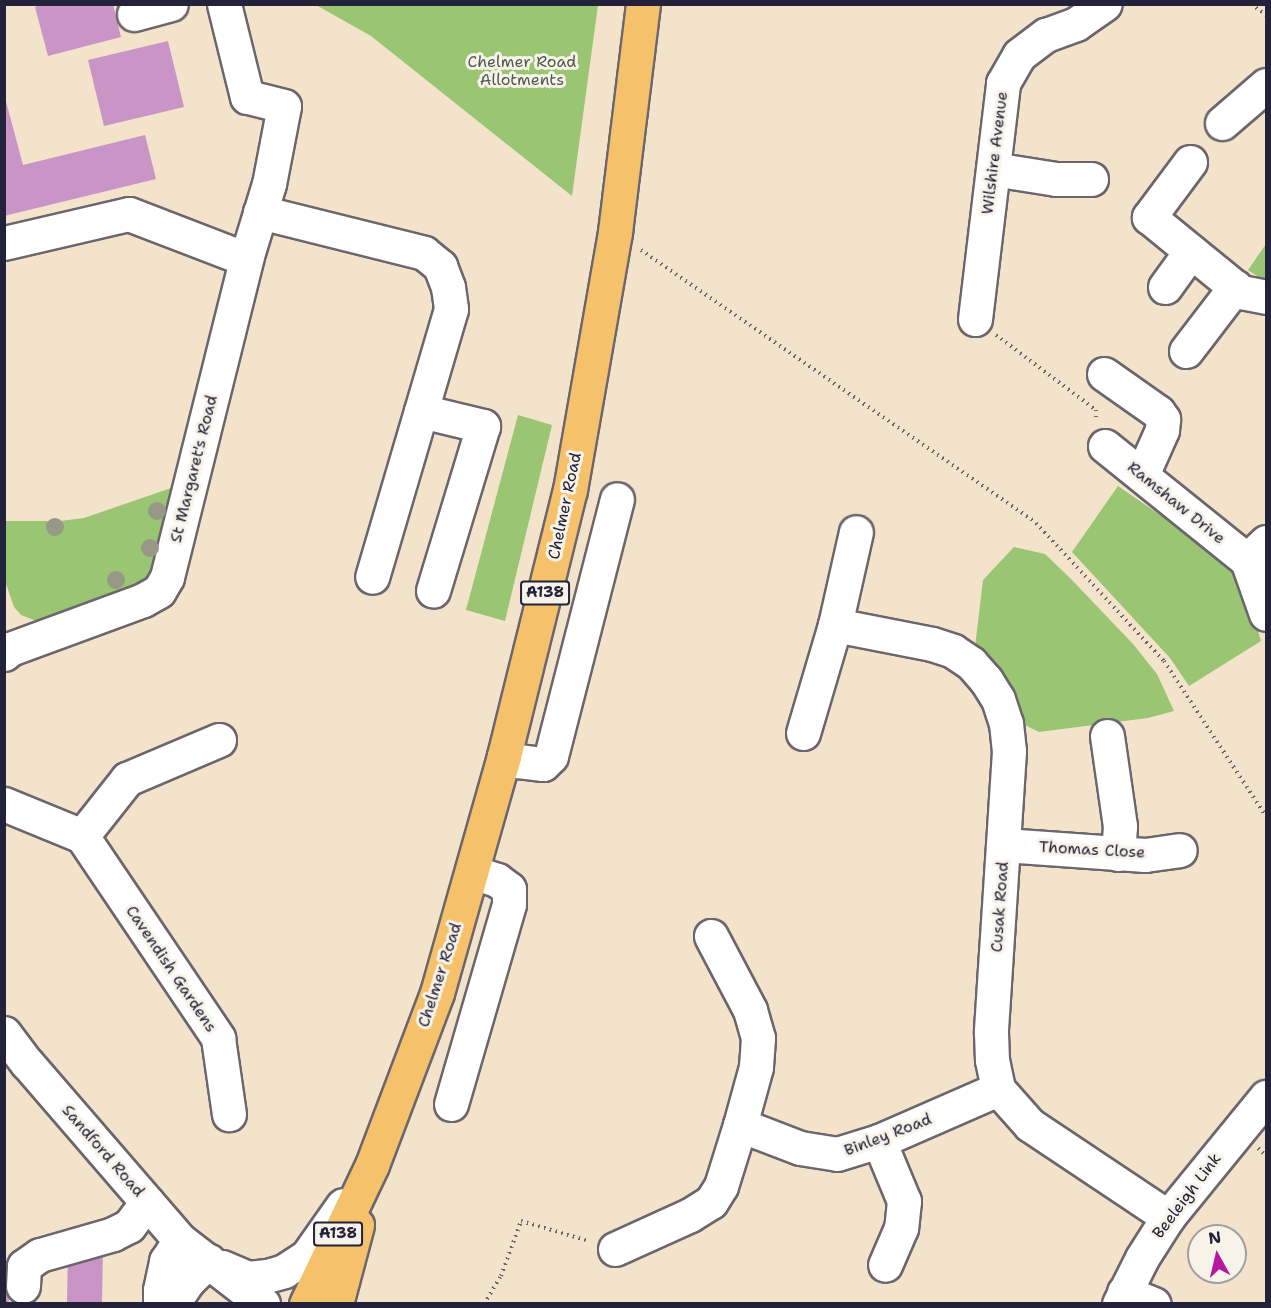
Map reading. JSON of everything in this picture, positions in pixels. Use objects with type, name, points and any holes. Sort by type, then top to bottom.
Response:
[{"type":"main road","name":"Chelmer Road","points":[[333,1298],[372,1165],[437,993],[504,756],[570,490],[615,232],[643,4]]},
{"type":"main road","name":"Chelmer Road","points":[[306,1304],[372,1165]]},
{"type":"street","points":[[134,14],[171,4]]},
{"type":"street","name":"St Margaret's Road","points":[[6,645],[143,600],[159,591],[168,577],[246,259],[265,198],[284,106],[247,97],[224,4]]},
{"type":"street","name":"Wilshire Avenue","points":[[975,319],[1004,83],[1019,55],[1046,35],[1076,24],[1104,5]]},
{"type":"street","points":[[1222,123],[1266,86]]},
{"type":"street","points":[[1186,351],[1247,292],[1191,251],[1149,216],[1190,162]]},
{"type":"street","points":[[993,169],[1056,179],[1091,179]]},
{"type":"street","points":[[265,198],[424,253],[440,266],[448,287],[451,309],[372,577]]},
{"type":"street","points":[[4,243],[129,214],[246,259]]},
{"type":"street","points":[[1165,287],[1191,251]]},
{"type":"street","points":[[1104,374],[1158,412],[1162,419],[1162,430],[1142,475]]},
{"type":"street","points":[[421,411],[483,426],[433,591]]},
{"type":"street","name":"Ramshaw Drive","points":[[1105,446],[1142,475],[1257,551],[1266,614]]},
{"type":"street","points":[[504,756],[518,761],[543,764],[551,756],[617,499]]},
{"type":"street","points":[[803,733],[835,625],[856,532]]},
{"type":"street","name":"Cusak Road","points":[[835,625],[932,644],[953,651],[971,663],[986,680],[998,699],[1006,723],[1009,751],[991,1032],[992,1060],[998,1089]]},
{"type":"street","points":[[1107,736],[1120,826],[1118,854]]},
{"type":"street","points":[[4,804],[81,836],[127,779],[219,740]]},
{"type":"street","name":"Cavendish Gardens","points":[[81,836],[218,1038],[230,1114]]},
{"type":"street","name":"Thomas Close","points":[[1004,844],[1145,855],[1180,850]]},
{"type":"street","points":[[451,1104],[509,904],[509,890],[497,880],[472,872]]},
{"type":"street","points":[[615,1249],[690,1215],[711,1202],[721,1186],[740,1125],[756,1067],[758,1038],[750,1010],[711,936]]},
{"type":"street","name":"Sandford Road","points":[[4,1033],[180,1240],[263,1304]]},
{"type":"street","points":[[998,1089],[1030,1125],[1168,1217]]},
{"type":"street","name":"Binley Road","points":[[740,1125],[800,1148],[837,1154],[879,1141],[998,1089]]},
{"type":"street","name":"Beeleigh Link","points":[[1122,1298],[1168,1217],[1266,1097]]},
{"type":"street","points":[[879,1141],[904,1201],[901,1228],[885,1265]]},
{"type":"street","name":"Sandford Road","points":[[209,1262],[248,1278],[284,1271],[307,1256],[372,1165]]},
{"type":"street","points":[[22,1286],[24,1266],[40,1255],[113,1234],[129,1226],[147,1202]]},
{"type":"street","points":[[160,1304],[160,1290],[166,1261],[180,1240]]},
{"type":"street","points":[[172,1304],[188,1281],[209,1262]]},
{"type":"street","name":"Sandford Road","points":[[209,1262],[240,1304]]},
{"type":"street","points":[[1122,1298],[1154,1304]]},
{"type":"path","points":[[1251,4],[1266,15]]},
{"type":"path","points":[[615,232],[1036,523],[1164,662],[1266,816]]},
{"type":"path","points":[[975,319],[1096,410],[1096,430],[1105,446]]},
{"type":"path","points":[[484,1304],[501,1276],[521,1221],[615,1249]]},
{"type":"green space","name":"Chelmer Road Allotments","points":[[316,5],[598,5],[572,196],[371,36]]},
{"type":"green space","points":[[1266,244],[1266,282],[1248,270]]},
{"type":"green space","points":[[518,415],[552,425],[505,621],[466,610]]},
{"type":"green space","points":[[1118,486],[1240,570],[1261,641],[1189,686],[1170,658],[1072,552]]},
{"type":"green space","points":[[174,487],[152,571],[145,581],[136,587],[44,620],[34,620],[21,615],[14,607],[5,581],[5,521],[60,521],[84,518]]},
{"type":"green space","points":[[1014,547],[1045,554],[1071,579],[1133,644],[1157,674],[1174,711],[1148,718],[1039,732],[1025,725],[1008,684],[992,661],[975,647],[983,580]]},
{"type":"building","points":[[45,4],[113,4],[121,37],[48,56],[35,7]]},
{"type":"building","points":[[168,41],[184,107],[104,126],[88,60]]},
{"type":"building","points":[[4,94],[23,165],[145,135],[156,179],[4,216]]},
{"type":"building","points":[[68,1247],[103,1247],[102,1304],[67,1304]]},
{"type":"building","points":[[4,1279],[8,1279],[9,1304],[4,1304]]}]
